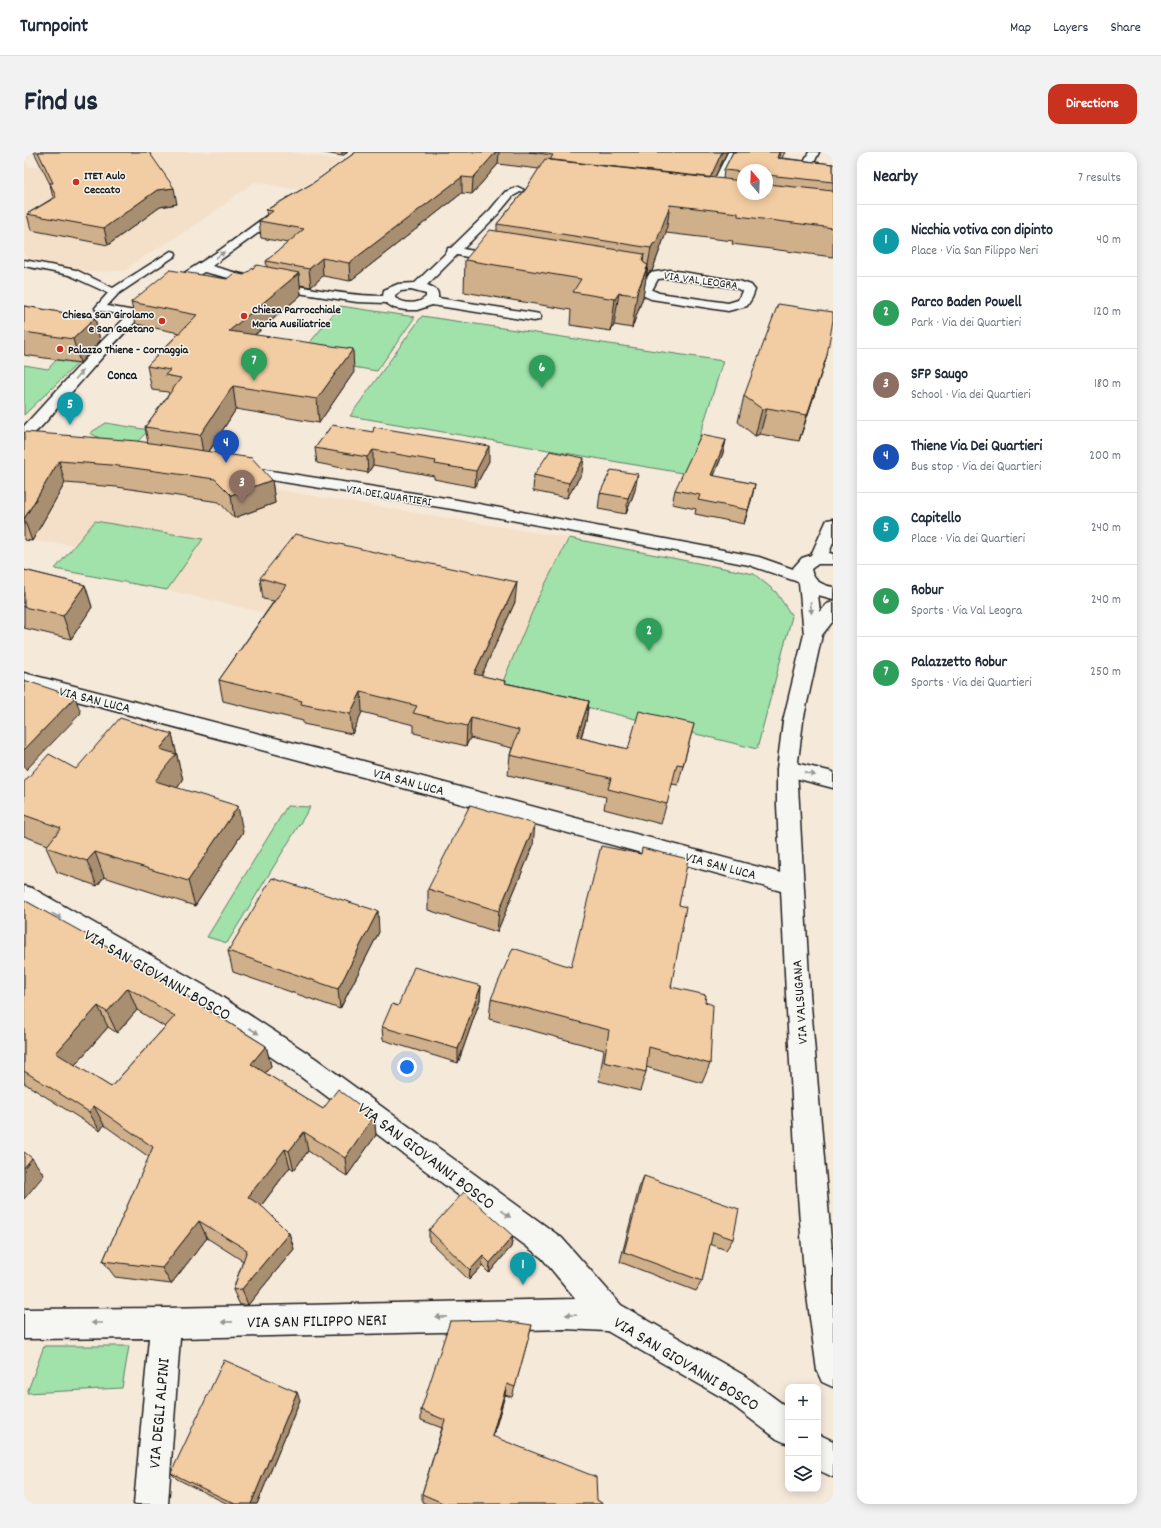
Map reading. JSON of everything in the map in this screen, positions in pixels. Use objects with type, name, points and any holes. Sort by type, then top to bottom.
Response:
[{"type":"street","points":[[710,201],[732,154],[807,166],[814,152]]},
{"type":"street","points":[[418,287],[494,212],[509,194],[523,190],[508,188],[503,185]]},
{"type":"street","points":[[29,439],[44,415],[85,368],[136,314],[167,288],[228,250],[295,199]]},
{"type":"street","points":[[696,199],[723,202]]},
{"type":"street","points":[[452,252],[514,261]]},
{"type":"street","points":[[202,267],[244,280],[370,301],[389,299],[396,304],[410,306],[421,305],[430,301],[534,317]]},
{"type":"street","name":"VIA VAL LEOGRA","points":[[670,274],[739,285],[749,290],[746,299],[738,306],[728,307],[656,296],[645,291],[650,282],[654,276],[670,274]]},
{"type":"street","name":"VIA VAL LEOGRA","points":[[604,275],[650,282]]},
{"type":"street","points":[[389,299],[389,293],[392,290],[404,286],[418,287],[432,292],[432,298],[430,301]]},
{"type":"street","name":"VIA DEI QUARTIERI","points":[[227,469],[452,504],[753,562],[814,569],[823,591],[833,593]]},
{"type":"street","points":[[814,569],[833,524]]},
{"type":"street","name":"VIA VALSUGANA","points":[[814,569],[813,634],[793,721],[787,769],[798,994],[811,1183],[820,1273],[833,1371]]},
{"type":"street","name":"VIA VALSUGANA","points":[[813,634],[833,608]]},
{"type":"street","name":"VIA SAN LUCA","points":[[24,680],[307,754],[792,885]]},
{"type":"street","points":[[787,769],[833,780]]},
{"type":"street","name":"VIA SAN GIOVANNI BOSCO","points":[[24,895],[196,994],[306,1066],[552,1248],[610,1316],[734,1387],[785,1426]]},
{"type":"street","name":"VIA SAN FILIPPO NERI","points":[[24,1324],[166,1323],[565,1314],[610,1316]]},
{"type":"street","name":"VIA DEGLI ALPINI","points":[[151,1504],[166,1323]]},
{"type":"street","points":[[821,1452],[833,1461]]},
{"type":"lane","points":[[136,314],[100,308],[114,292],[171,254]]},
{"type":"lane","points":[[24,263],[72,272],[114,292]]},
{"type":"shaded area","points":[[145,152],[290,152],[342,160],[303,188],[292,189],[255,182],[187,231],[143,257],[125,271],[89,272],[28,258],[24,255],[24,158],[29,167]]},
{"type":"shaded area","points":[[24,466],[272,489],[569,538],[538,598],[501,686],[278,616],[167,590],[203,539],[95,521],[74,545],[24,540]]},
{"type":"green space","points":[[340,306],[415,317],[377,371],[297,358]]},
{"type":"green space","points":[[422,316],[723,361],[688,474],[350,416]]},
{"type":"green space","points":[[56,360],[78,363],[24,415],[24,365],[48,369]]},
{"type":"green space","points":[[106,423],[149,430],[136,443],[103,440],[90,433]]},
{"type":"green space","points":[[95,521],[203,539],[167,590],[55,569]]},
{"type":"green space","points":[[569,538],[754,574],[776,592],[792,616],[757,749],[501,686],[538,598]]},
{"type":"green space","points":[[287,806],[310,807],[227,943],[207,937]]},
{"type":"green space","points":[[44,1346],[129,1346],[122,1388],[27,1393]]},
{"type":"building","points":[[38,152],[149,152],[174,188],[157,190],[104,228],[27,214],[56,197],[50,183],[53,183]]},
{"type":"building","points":[[356,152],[496,152],[473,178],[462,177],[349,263],[322,258],[309,269],[266,261],[304,229],[259,221],[273,211],[266,210],[313,183]]},
{"type":"building","points":[[529,152],[722,152],[710,178],[550,160],[553,155]]},
{"type":"building","points":[[733,152],[779,152],[777,158],[833,164],[833,182],[773,176],[773,164],[737,164],[737,171],[724,170]]},
{"type":"building","points":[[545,159],[737,180],[737,200],[773,200],[773,185],[833,191],[833,228],[738,216],[738,213],[670,205],[656,243],[653,244],[651,248],[497,224],[526,189]]},
{"type":"building","points":[[490,230],[644,254],[642,260],[648,265],[636,295],[619,293],[615,299],[573,292],[581,279],[465,260]]},
{"type":"building","points":[[257,265],[299,273],[229,331],[353,349],[317,399],[233,386],[200,435],[145,427],[181,378],[165,375],[170,370],[147,366],[197,315],[131,302],[170,270],[227,279],[234,273],[244,275]]},
{"type":"building","points":[[778,304],[833,312],[827,355],[807,415],[767,408],[762,409],[744,396]]},
{"type":"building","points":[[24,306],[95,318],[73,339],[24,332]]},
{"type":"building","points":[[332,425],[373,432],[374,427],[489,446],[476,471],[435,464],[436,461],[373,450],[367,457],[315,448]]},
{"type":"building","points":[[25,432],[137,441],[252,458],[272,480],[231,495],[215,479],[111,465],[59,461],[24,519]]},
{"type":"building","points":[[701,435],[726,440],[711,475],[755,484],[748,510],[698,500],[700,495],[675,490]]},
{"type":"building","points":[[550,451],[584,458],[569,483],[534,475]]},
{"type":"building","points":[[611,470],[638,474],[628,498],[600,493]]},
{"type":"building","points":[[295,534],[517,582],[474,674],[505,681],[504,683],[589,701],[577,737],[628,749],[639,711],[694,724],[683,765],[677,764],[667,804],[608,789],[611,778],[510,755],[519,730],[471,718],[467,726],[413,713],[417,706],[361,692],[350,714],[301,704],[302,701],[219,680],[286,585],[260,578]]},
{"type":"building","points":[[24,570],[85,585],[63,616],[24,607]]},
{"type":"building","points":[[24,680],[75,697],[24,750]]},
{"type":"building","points":[[120,718],[172,734],[160,749],[176,754],[155,781],[238,806],[188,881],[95,852],[87,861],[46,847],[61,828],[24,815],[24,782],[49,754],[76,769]]},
{"type":"building","points":[[470,805],[535,824],[499,911],[428,889]]},
{"type":"building","points":[[601,846],[641,854],[642,848],[688,859],[679,905],[686,907],[671,987],[706,995],[705,1002],[713,1005],[710,1064],[649,1047],[646,1072],[604,1062],[609,1030],[491,999],[513,948],[571,967]]},
{"type":"building","points":[[272,878],[378,911],[338,989],[228,951]]},
{"type":"building","points":[[24,900],[154,972],[194,1001],[266,1046],[251,1064],[323,1109],[338,1089],[374,1116],[345,1158],[304,1132],[289,1151],[285,1149],[248,1197],[264,1208],[289,1233],[242,1289],[233,1290],[247,1250],[199,1221],[162,1268],[103,1261],[153,1147],[94,1106],[89,1112],[24,1071]],"holes":[[[128,988],[175,1016],[111,1087],[56,1053],[98,1006],[107,1012]]]},
{"type":"building","points":[[414,967],[481,986],[458,1049],[382,1027],[392,1004],[398,1006]]},
{"type":"building","points":[[24,1152],[32,1158],[24,1168]]},
{"type":"building","points":[[644,1176],[739,1209],[733,1239],[713,1232],[702,1281],[624,1252]]},
{"type":"building","points":[[464,1192],[513,1236],[490,1263],[483,1256],[470,1270],[429,1230]]},
{"type":"building","points":[[497,1320],[532,1325],[515,1387],[507,1384],[492,1436],[596,1477],[597,1500],[603,1504],[445,1504],[422,1494],[445,1420],[421,1410],[450,1321]]},
{"type":"building","points":[[224,1360],[297,1392],[251,1504],[235,1504],[171,1473]]},
{"type":"place","name":"ITET Aulo Ceccato","points":[[76,182]]},
{"type":"place","name":"Chiesa Parrocchiale Maria Ausiliatrice","points":[[244,316]]},
{"type":"place","name":"Chiesa San Girolamo e San Gaetano","points":[[162,321]]},
{"type":"place","name":"Palazzo Thiene - Cornaggia","points":[[60,349]]},
{"type":"place","name":"Palazzetto Robur","points":[[254,381]]},
{"type":"place","name":"Robur","points":[[542,388]]},
{"type":"place","name":"Capitello","points":[[70,425]]},
{"type":"place","name":"Thiene Via Dei Quartieri","points":[[226,463]]},
{"type":"place","name":"SFP Saugo","points":[[242,503]]},
{"type":"place","name":"Parco Baden Powell","points":[[649,651]]},
{"type":"place","name":"Nicchia votiva con dipinto","points":[[523,1285]]},
{"type":"district","name":"Conca","points":[[122,374]]}]
